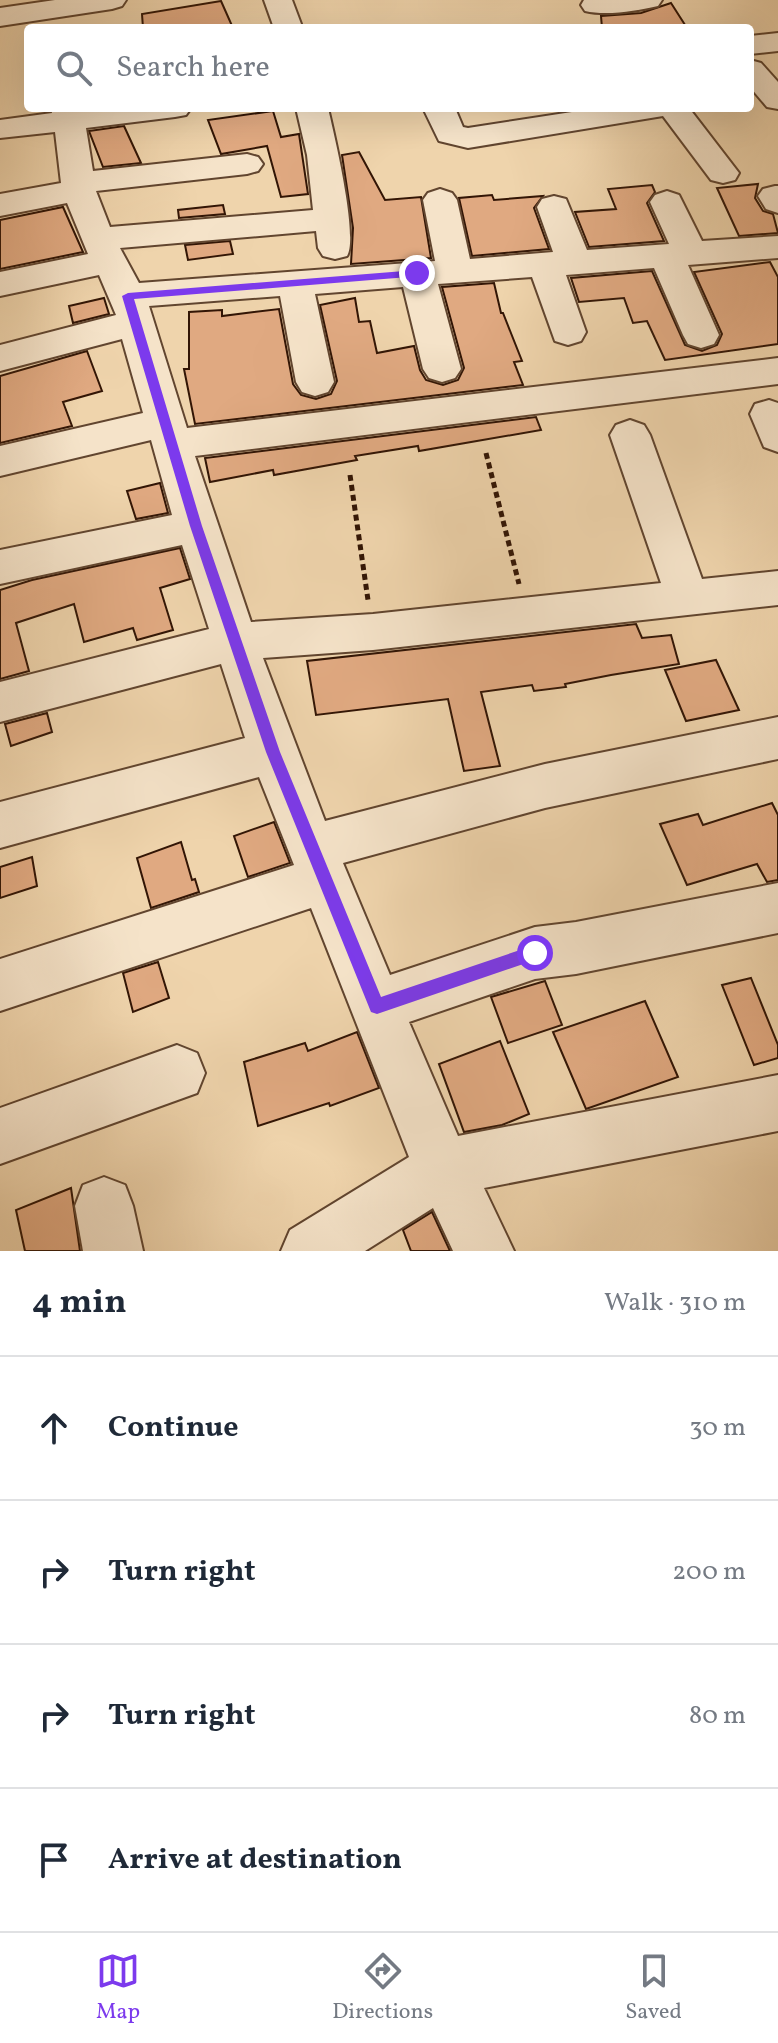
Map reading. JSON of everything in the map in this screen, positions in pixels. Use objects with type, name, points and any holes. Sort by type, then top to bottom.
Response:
[{"type":"street","points":[[0,17],[112,0]]},
{"type":"street","points":[[599,11],[648,0]]},
{"type":"street","points":[[754,45],[778,42]]},
{"type":"street","points":[[754,73],[778,100]]},
{"type":"street","points":[[0,129],[69,114],[104,112]]},
{"type":"street","points":[[313,112],[323,155],[339,279]]},
{"type":"street","points":[[441,112],[450,134],[468,138],[633,112]]},
{"type":"street","points":[[676,112],[723,173]]},
{"type":"street","points":[[69,114],[79,187],[131,310],[196,526],[273,752],[427,1133],[484,1251]]},
{"type":"street","points":[[0,205],[79,187],[247,164]]},
{"type":"street","points":[[440,200],[455,271]]},
{"type":"street","points":[[667,202],[678,255],[701,335]]},
{"type":"street","points":[[554,207],[568,332]]},
{"type":"street","points":[[0,284],[104,250],[332,219]]},
{"type":"street","points":[[0,358],[131,310],[295,282],[777,250]]},
{"type":"street","points":[[417,273],[442,369]]},
{"type":"street","points":[[295,282],[315,382]]},
{"type":"street","points":[[0,461],[170,433],[778,371]]},
{"type":"street","points":[[630,435],[688,598]]},
{"type":"street","points":[[0,567],[196,526]]},
{"type":"street","points":[[0,702],[237,641],[373,632],[778,588]]},
{"type":"street","points":[[0,985],[318,864],[545,786],[778,738]]},
{"type":"street","points":[[0,825],[273,752]]},
{"type":"street","points":[[377,1006],[535,953],[576,948],[778,908]]},
{"type":"street","points":[[0,1136],[177,1073]]},
{"type":"street","points":[[311,1251],[446,1167],[778,1103]]},
{"type":"path","points":[[486,453],[527,616]]},
{"type":"path","points":[[350,475],[373,632]]},
{"type":"building","points":[[221,1],[231,24],[143,24],[142,14]]},
{"type":"building","points":[[671,3],[684,24],[602,24],[601,16],[641,13]]},
{"type":"building","points":[[273,112],[281,137],[299,134],[308,194],[281,197],[267,146],[221,154],[208,120]]},
{"type":"building","points":[[124,126],[141,163],[103,167],[89,131]]},
{"type":"building","points":[[359,152],[385,200],[421,197],[431,258],[351,264],[353,228],[342,155]]},
{"type":"building","points":[[758,184],[755,198],[763,211],[773,214],[778,233],[739,236],[717,188]]},
{"type":"building","points":[[652,185],[655,192],[647,203],[664,241],[589,247],[575,212],[616,209],[608,189]]},
{"type":"building","points":[[492,195],[494,200],[543,196],[534,208],[549,249],[472,256],[459,198]]},
{"type":"building","points":[[223,205],[225,214],[179,218],[178,210]]},
{"type":"building","points":[[63,207],[83,252],[0,269],[0,220]]},
{"type":"building","points":[[230,241],[233,254],[188,260],[185,245]]},
{"type":"building","points":[[770,262],[778,277],[778,344],[665,360],[647,321],[633,323],[624,298],[579,302],[571,278],[652,271],[685,345],[702,351],[717,345],[722,334],[694,272]]},
{"type":"building","points":[[494,283],[501,313],[522,361],[514,362],[523,385],[195,424],[184,369],[189,369],[189,312],[222,310],[222,316],[279,309],[293,384],[301,395],[316,399],[331,394],[337,381],[320,305],[355,298],[359,322],[370,321],[377,353],[414,346],[426,380],[443,385],[458,380],[464,368],[442,287]]},
{"type":"building","points":[[104,298],[109,314],[73,323],[69,306]]},
{"type":"building","points":[[87,351],[102,391],[63,402],[72,426],[0,443],[0,376]]},
{"type":"building","points":[[536,417],[541,430],[419,451],[418,446],[355,456],[357,460],[274,475],[273,470],[210,482],[205,458]]},
{"type":"building","points":[[160,483],[168,513],[136,519],[127,491]]},
{"type":"building","points":[[180,548],[190,579],[160,588],[173,630],[137,640],[133,628],[84,642],[74,604],[16,623],[29,671],[0,679],[0,590],[32,580]]},
{"type":"building","points":[[636,624],[642,638],[671,635],[679,664],[565,684],[566,687],[534,691],[532,685],[481,692],[500,766],[464,771],[448,699],[316,715],[307,661]]},
{"type":"building","points":[[716,660],[739,710],[686,721],[665,670]]},
{"type":"building","points":[[47,713],[52,732],[11,746],[5,724]]},
{"type":"building","points":[[772,803],[778,815],[778,880],[767,882],[757,864],[687,885],[660,824],[698,814],[703,825]]},
{"type":"building","points":[[274,822],[290,863],[248,877],[234,836]]},
{"type":"building","points":[[181,842],[192,880],[195,879],[199,892],[151,908],[137,858]]},
{"type":"building","points":[[32,857],[37,886],[0,898],[0,867]]},
{"type":"building","points":[[158,962],[169,998],[133,1012],[123,973]]},
{"type":"building","points":[[751,978],[778,1045],[778,1058],[754,1065],[722,985]]},
{"type":"building","points":[[545,981],[562,1025],[508,1043],[491,997]]},
{"type":"building","points":[[645,1001],[678,1077],[586,1109],[553,1032]]},
{"type":"building","points":[[357,1032],[379,1088],[330,1106],[329,1103],[258,1126],[244,1062],[305,1043],[308,1051]]},
{"type":"building","points":[[500,1041],[529,1114],[502,1125],[464,1132],[439,1064]]},
{"type":"building","points":[[71,1188],[80,1251],[25,1251],[16,1210]]},
{"type":"building","points":[[432,1212],[450,1251],[411,1251],[403,1230]]},
{"type":"route","points":[[417,273],[128,296],[196,526],[273,752],[377,1006],[535,953]]}]
